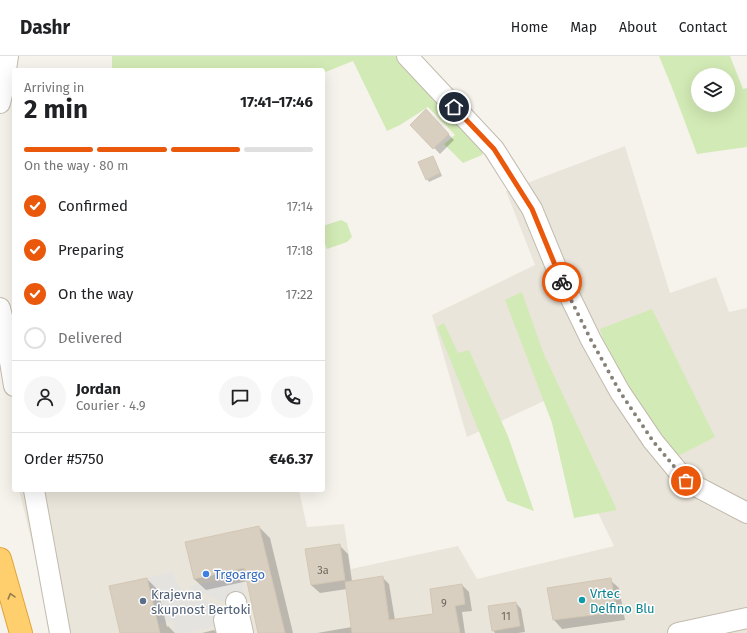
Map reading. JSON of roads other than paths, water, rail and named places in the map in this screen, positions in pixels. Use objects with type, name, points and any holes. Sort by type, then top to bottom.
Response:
[{"type":"highway","points":[[0,560],[21,633]]},
{"type":"street","points":[[0,103],[8,56]]},
{"type":"street","points":[[408,56],[494,149],[532,209],[558,272],[591,340],[620,392],[653,441],[686,481],[747,513]]},
{"type":"street","points":[[0,308],[12,374]]},
{"type":"street","points":[[34,492],[60,633]]},
{"type":"street","points":[[236,602],[243,633]]},
{"type":"street","points":[[678,633],[747,618]]},
{"type":"place","name":"Trgoargo","points":[[206,574]]},
{"type":"place","name":"Vrtec Delfino Blu","points":[[582,600]]},
{"type":"place","name":"Krajevna skupnost Bertoki","points":[[143,601]]}]
